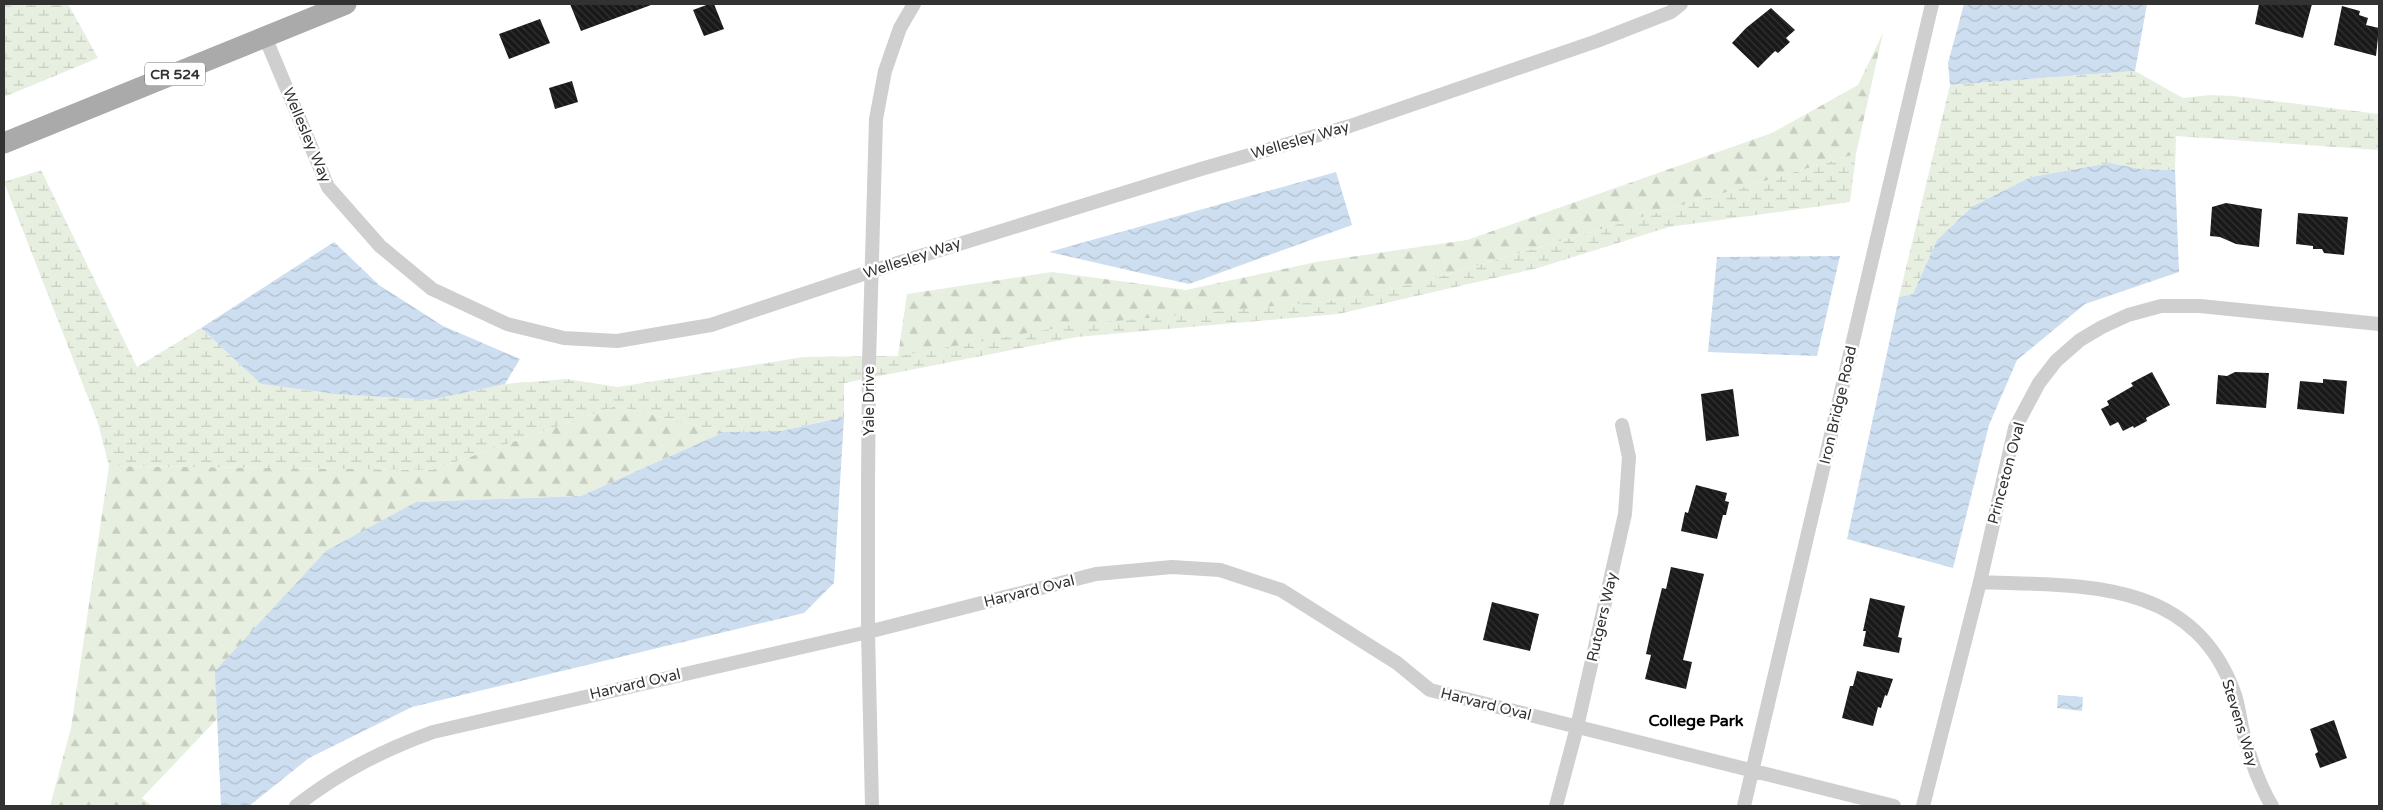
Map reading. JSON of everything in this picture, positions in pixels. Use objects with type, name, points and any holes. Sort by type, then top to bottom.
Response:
[{"type":"main road","name":"CR 524","points":[[4,143],[346,4]]},
{"type":"street","name":"Yale Drive","points":[[872,806],[868,632],[869,382],[876,119],[885,71],[900,28],[914,4]]},
{"type":"street","name":"Wellesley Way","points":[[265,37],[328,187],[380,246],[432,289],[507,324],[564,338],[617,341],[711,325],[872,271],[1350,126],[1598,41],[1671,12],[1681,4]]},
{"type":"street","name":"Iron Bridge Road","points":[[1744,806],[1932,4]]},
{"type":"street","name":"Princeton Oval","points":[[1923,806],[1980,582],[2015,428],[2039,383],[2056,361],[2080,340],[2128,315],[2161,306],[2200,306],[2379,324]]},
{"type":"street","name":"Rutgers Way","points":[[1556,806],[1577,727],[1625,514],[1629,457],[1622,425]]},
{"type":"street","name":"Harvard Oval","points":[[296,806],[326,783],[356,764],[433,732],[868,632],[1096,574],[1172,567],[1220,570],[1280,590],[1397,663],[1430,690],[1894,806]]},
{"type":"street","name":"Stevens Way","points":[[1980,582],[2086,586],[2120,592],[2152,602],[2181,620],[2203,640],[2220,662],[2235,695],[2254,769],[2272,806]]},
{"type":"green space","points":[[4,4],[68,4],[98,58],[4,97]]},
{"type":"green space","points":[[1883,33],[1856,154],[1418,283],[1337,300],[1216,312],[898,356],[907,294],[1052,272],[1186,290],[1316,262],[1467,240],[1772,133],[1858,85]]},
{"type":"green space","points":[[2135,71],[2183,98],[2210,95],[2233,96],[2379,114],[2379,150],[2176,136],[2175,170],[2141,169],[2110,163],[2031,177],[1973,206],[1937,240],[1913,294],[1899,297],[1950,85]]},
{"type":"green space","points":[[1856,154],[1850,202],[1669,227],[1538,268],[1338,314],[1077,337],[844,383],[844,417],[781,431],[724,432],[616,406],[432,470],[109,466],[98,423],[4,182],[41,170],[137,367],[201,328],[261,384],[335,394],[431,400],[505,384],[566,379],[618,387],[803,357],[898,356],[1073,325],[1337,300],[1418,283]]},
{"type":"green space","points":[[616,406],[724,432],[581,496],[416,502],[216,671],[217,719],[142,798],[152,806],[50,806],[71,728],[109,466],[432,470]]},
{"type":"water","points":[[1964,4],[2147,4],[2135,71],[1950,85],[1948,63]]},
{"type":"water","points":[[2110,163],[2141,169],[2175,170],[2179,272],[2085,304],[2017,360],[1989,425],[1953,568],[1847,539],[1899,297],[1913,294],[1937,240],[1973,206],[2031,177]]},
{"type":"water","points":[[1336,172],[1352,225],[1189,284],[1049,252]]},
{"type":"water","points":[[334,242],[379,285],[443,326],[520,359],[505,384],[431,400],[335,394],[261,384],[201,328]]},
{"type":"water","points":[[1840,256],[1817,356],[1708,352],[1717,257]]},
{"type":"water","points":[[844,417],[834,583],[804,613],[412,707],[309,758],[249,806],[221,806],[215,671],[326,551],[416,502],[581,496],[724,432],[781,431]]},
{"type":"water","points":[[2058,695],[2083,697],[2082,711],[2057,708]]},
{"type":"building","points":[[570,4],[650,4],[651,5],[581,31]]},
{"type":"building","points":[[714,4],[724,29],[704,36],[693,10]]},
{"type":"building","points":[[2259,4],[2312,4],[2303,38],[2255,24]]},
{"type":"building","points":[[2342,6],[2360,11],[2359,15],[2368,18],[2366,25],[2379,28],[2376,56],[2334,45]]},
{"type":"building","points":[[1771,8],[1795,30],[1786,38],[1790,42],[1778,53],[1775,51],[1758,68],[1732,43],[1746,28]]},
{"type":"building","points":[[540,19],[550,43],[509,59],[499,34]]},
{"type":"building","points":[[572,81],[578,102],[555,109],[549,88]]},
{"type":"building","points":[[2226,203],[2262,209],[2259,247],[2236,244],[2220,237],[2210,236],[2212,207]]},
{"type":"building","points":[[2298,213],[2348,217],[2344,255],[2324,253],[2322,249],[2313,249],[2313,246],[2296,244]]},
{"type":"building","points":[[2152,372],[2170,405],[2146,418],[2147,421],[2134,428],[2133,426],[2123,431],[2118,422],[2110,426],[2101,409],[2109,405],[2107,401],[2133,386],[2131,383]]},
{"type":"building","points":[[2235,372],[2269,373],[2266,408],[2216,404],[2218,375],[2227,376]]},
{"type":"building","points":[[2323,379],[2347,381],[2344,414],[2297,409],[2300,381],[2323,383]]},
{"type":"building","points":[[1733,389],[1739,436],[1706,441],[1701,394]]},
{"type":"building","points":[[1696,485],[1727,493],[1725,501],[1729,502],[1726,515],[1723,515],[1717,539],[1681,531],[1685,512],[1688,513]]},
{"type":"building","points":[[1671,567],[1704,574],[1683,660],[1692,662],[1686,689],[1645,679],[1651,655],[1646,654],[1651,632],[1662,588],[1666,589]]},
{"type":"building","points":[[1870,598],[1905,606],[1898,637],[1902,638],[1899,653],[1863,646],[1866,631],[1863,631]]},
{"type":"building","points":[[1492,602],[1539,614],[1530,651],[1483,640]]},
{"type":"building","points":[[1857,671],[1893,679],[1881,708],[1878,707],[1873,726],[1842,718],[1850,686],[1853,686]]},
{"type":"building","points":[[2334,720],[2347,758],[2320,768],[2315,754],[2318,752],[2310,729]]},
{"type":"district","name":"College Park","points":[[1696,721]]}]
